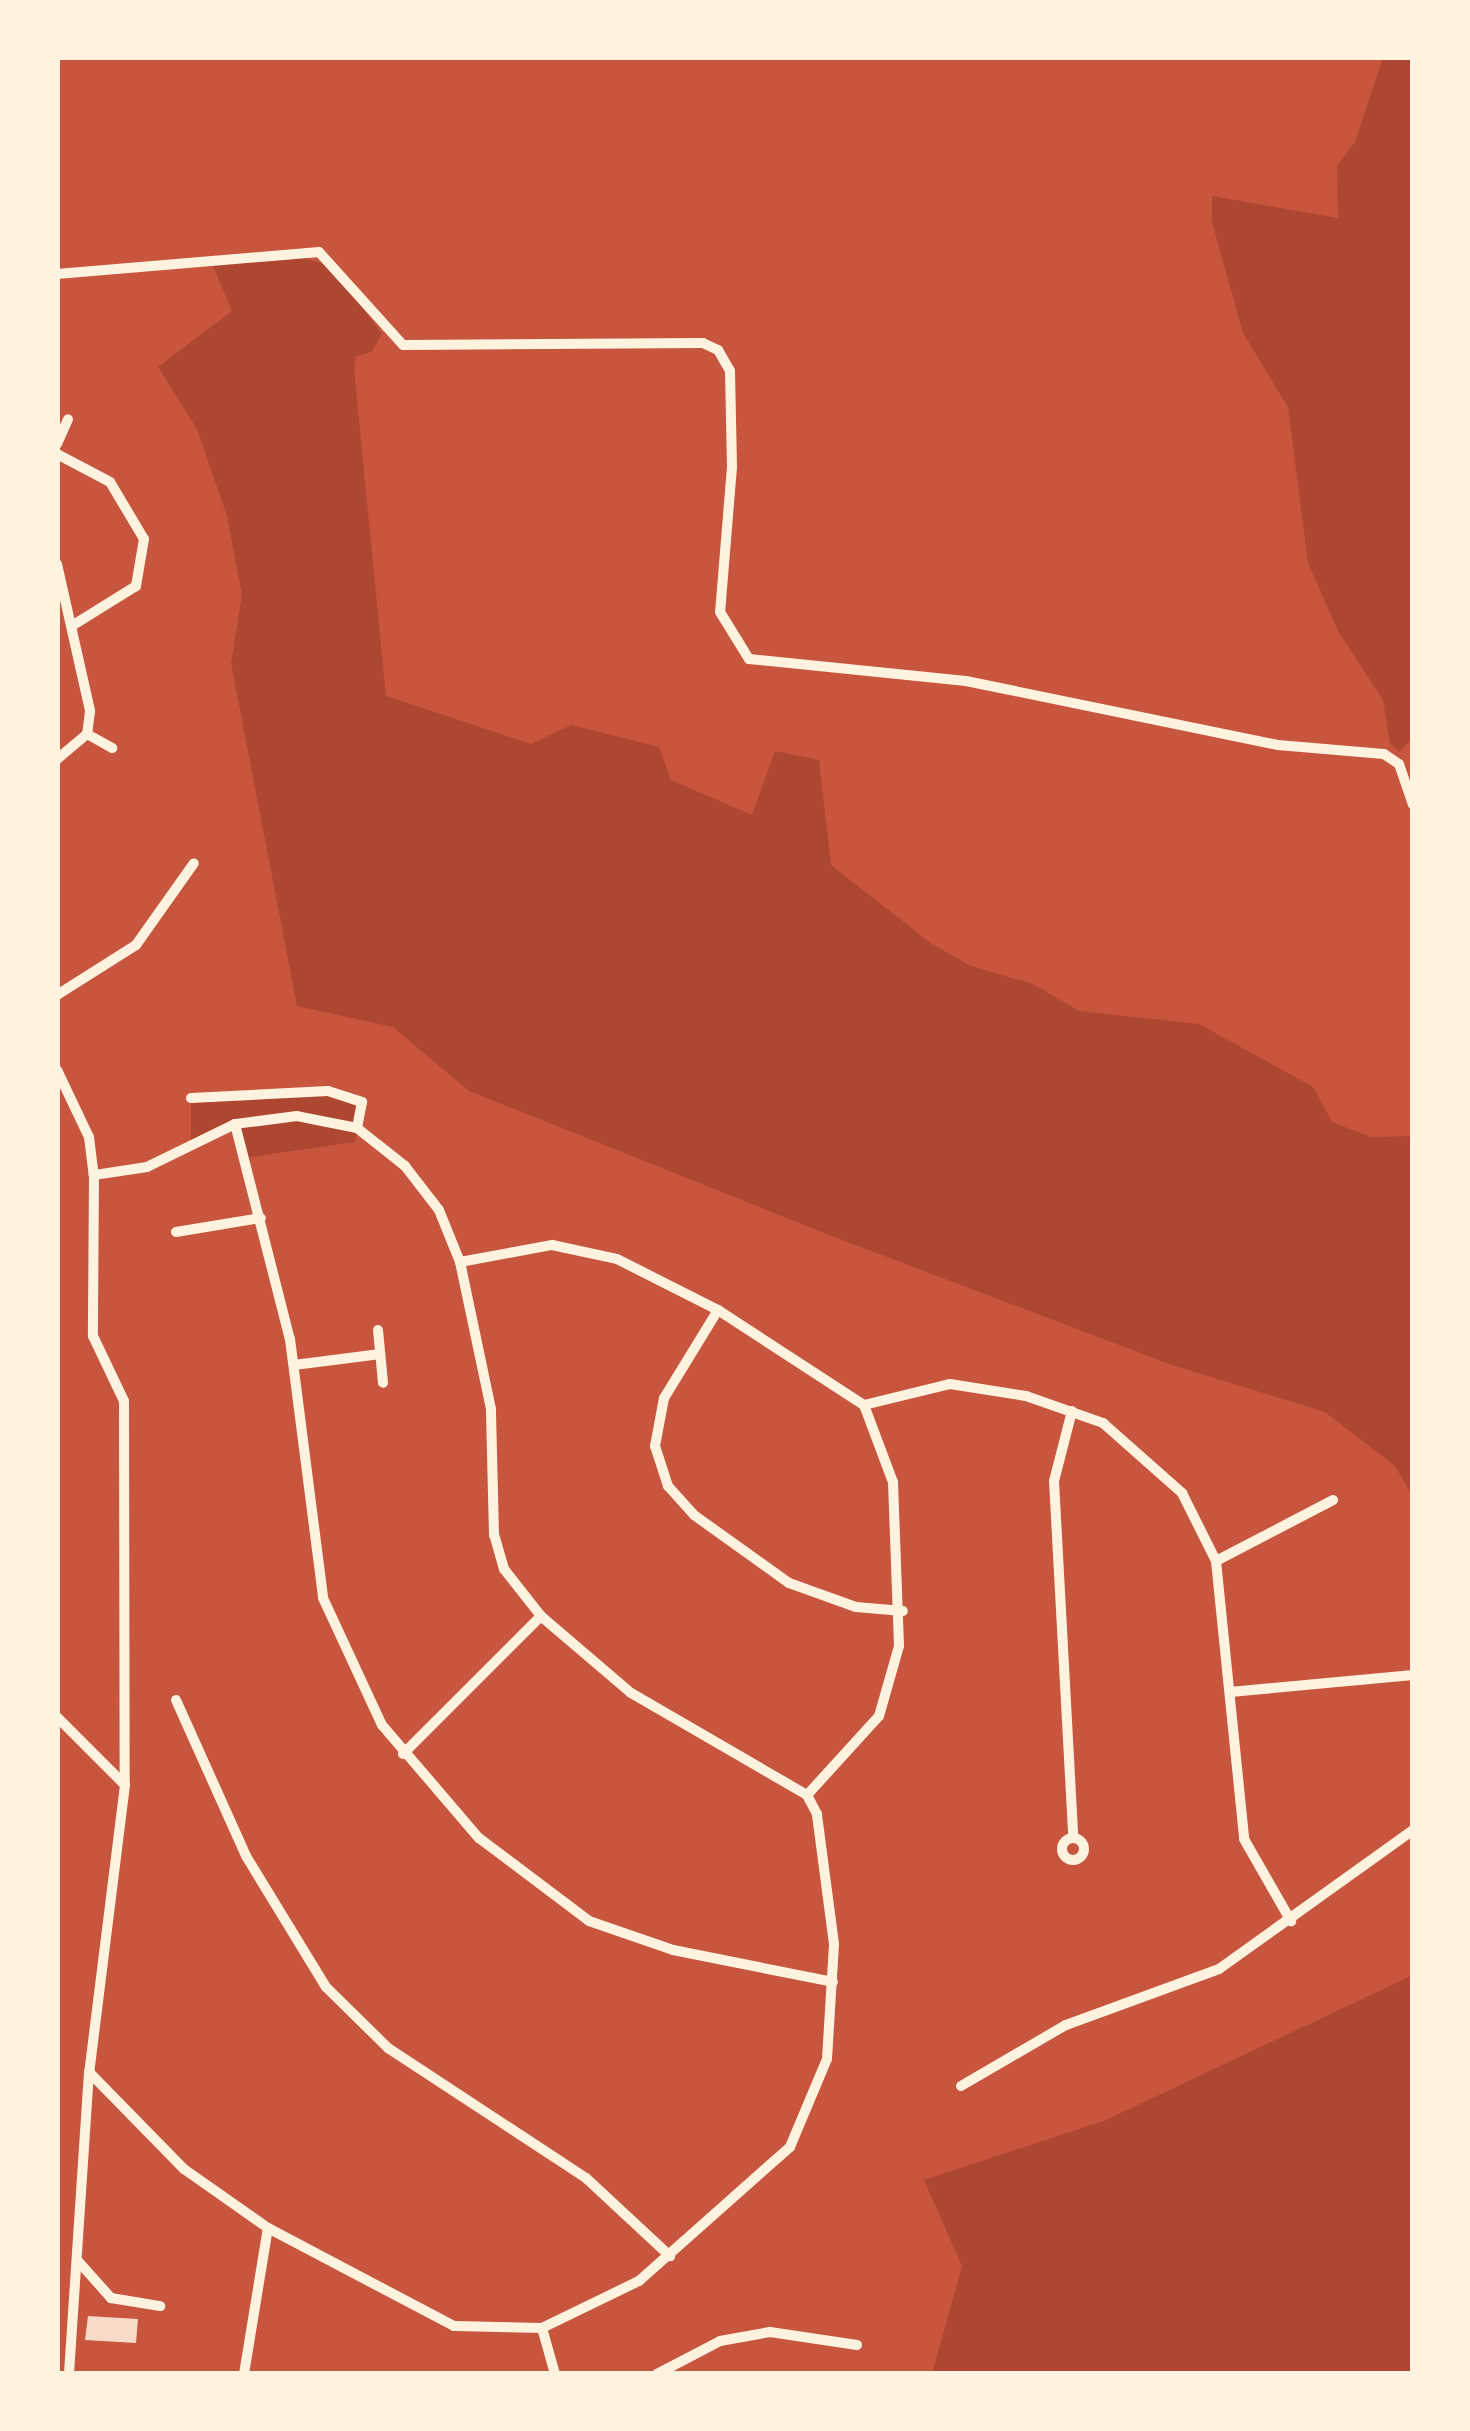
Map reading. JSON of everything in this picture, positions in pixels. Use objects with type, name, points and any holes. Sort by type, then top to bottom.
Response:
[{"type":"street","points":[[57,274],[319,252],[404,345],[703,343],[718,350],[730,371],[720,612],[749,659],[966,681],[1277,745],[1384,754],[1400,764],[1413,805]]},
{"type":"street","points":[[57,444],[68,419]]},
{"type":"street","points":[[57,454],[121,492],[144,538],[136,586],[75,624]]},
{"type":"street","points":[[57,564],[75,624],[87,734]]},
{"type":"street","points":[[87,734],[112,748]]},
{"type":"street","points":[[57,759],[87,734]]},
{"type":"street","points":[[57,994],[136,945],[194,863]]},
{"type":"street","points":[[57,1070],[88,1137],[94,1174],[92,1336],[124,1401],[125,1785],[89,2072],[69,2374]]},
{"type":"street","points":[[191,1098],[328,1090],[362,1102],[357,1128]]},
{"type":"street","points":[[89,2072],[184,2169],[268,2228],[454,2326],[542,2328],[608,2301],[670,2256],[771,2170],[808,2117],[827,2059],[833,1982],[831,1895],[807,1795],[670,1720],[541,1616],[497,1553],[491,1408],[460,1262],[425,1187],[357,1128],[297,1117],[235,1124],[158,1162],[94,1174]]},
{"type":"street","points":[[235,1124],[294,1365],[323,1598],[354,1677],[403,1754],[479,1838],[590,1921],[673,1950],[833,1982]]},
{"type":"street","points":[[176,1232],[260,1218]]},
{"type":"street","points":[[460,1262],[518,1247],[583,1250],[651,1272],[864,1405],[891,1468],[903,1611],[879,1716],[807,1795]]},
{"type":"street","points":[[718,1310],[664,1398],[655,1446],[668,1486],[694,1515],[789,1583],[856,1607],[903,1611]]},
{"type":"street","points":[[378,1330],[383,1383]]},
{"type":"street","points":[[294,1365],[380,1354]]},
{"type":"street","points":[[864,1405],[950,1384],[1072,1412],[1103,1424],[1162,1469],[1198,1517],[1216,1561],[1244,1839],[1291,1921]]},
{"type":"street","points":[[1072,1412],[1054,1481],[1073,1838]]},
{"type":"street","points":[[1216,1561],[1334,1500]]},
{"type":"street","points":[[403,1754],[541,1616]]},
{"type":"street","points":[[1230,1692],[1413,1675]]},
{"type":"street","points":[[176,1700],[246,1856],[326,1987],[388,2048],[586,2178],[670,2256]]},
{"type":"street","points":[[57,1717],[125,1785]]},
{"type":"street","points":[[961,2086],[1066,2025],[1202,1977],[1291,1921],[1413,1830]]},
{"type":"street","points":[[244,2374],[268,2228]]},
{"type":"street","points":[[77,2258],[111,2298],[160,2306]]},
{"type":"street","points":[[542,2328],[555,2374]]},
{"type":"street","points":[[657,2374],[721,2341],[770,2332],[857,2345]]},
{"type":"shaded area","points":[[1383,57],[1413,57],[1413,738],[1399,752],[1390,743],[1383,700],[1338,631],[1308,563],[1288,407],[1243,333],[1212,222],[1212,196],[1338,218],[1337,166],[1355,142]]},
{"type":"shaded area","points":[[297,256],[333,267],[382,334],[372,351],[356,357],[354,369],[386,696],[531,744],[571,725],[659,747],[671,780],[752,815],[775,751],[819,760],[831,865],[932,944],[971,966],[1033,984],[1079,1011],[1199,1024],[1313,1087],[1332,1122],[1371,1137],[1413,1136],[1413,1497],[1395,1466],[1325,1412],[1172,1365],[829,1235],[469,1091],[393,1027],[297,1006],[231,663],[242,595],[227,516],[197,429],[158,367],[232,311],[212,264]]},
{"type":"shaded area","points":[[305,1089],[362,1102],[355,1142],[244,1158],[235,1124],[191,1147],[191,1098]]},
{"type":"shaded area","points":[[1413,1975],[1413,2374],[932,2374],[962,2266],[924,2180],[1106,2120]]},
{"type":"building","points":[[88,2316],[138,2319],[136,2343],[85,2340]]}]
